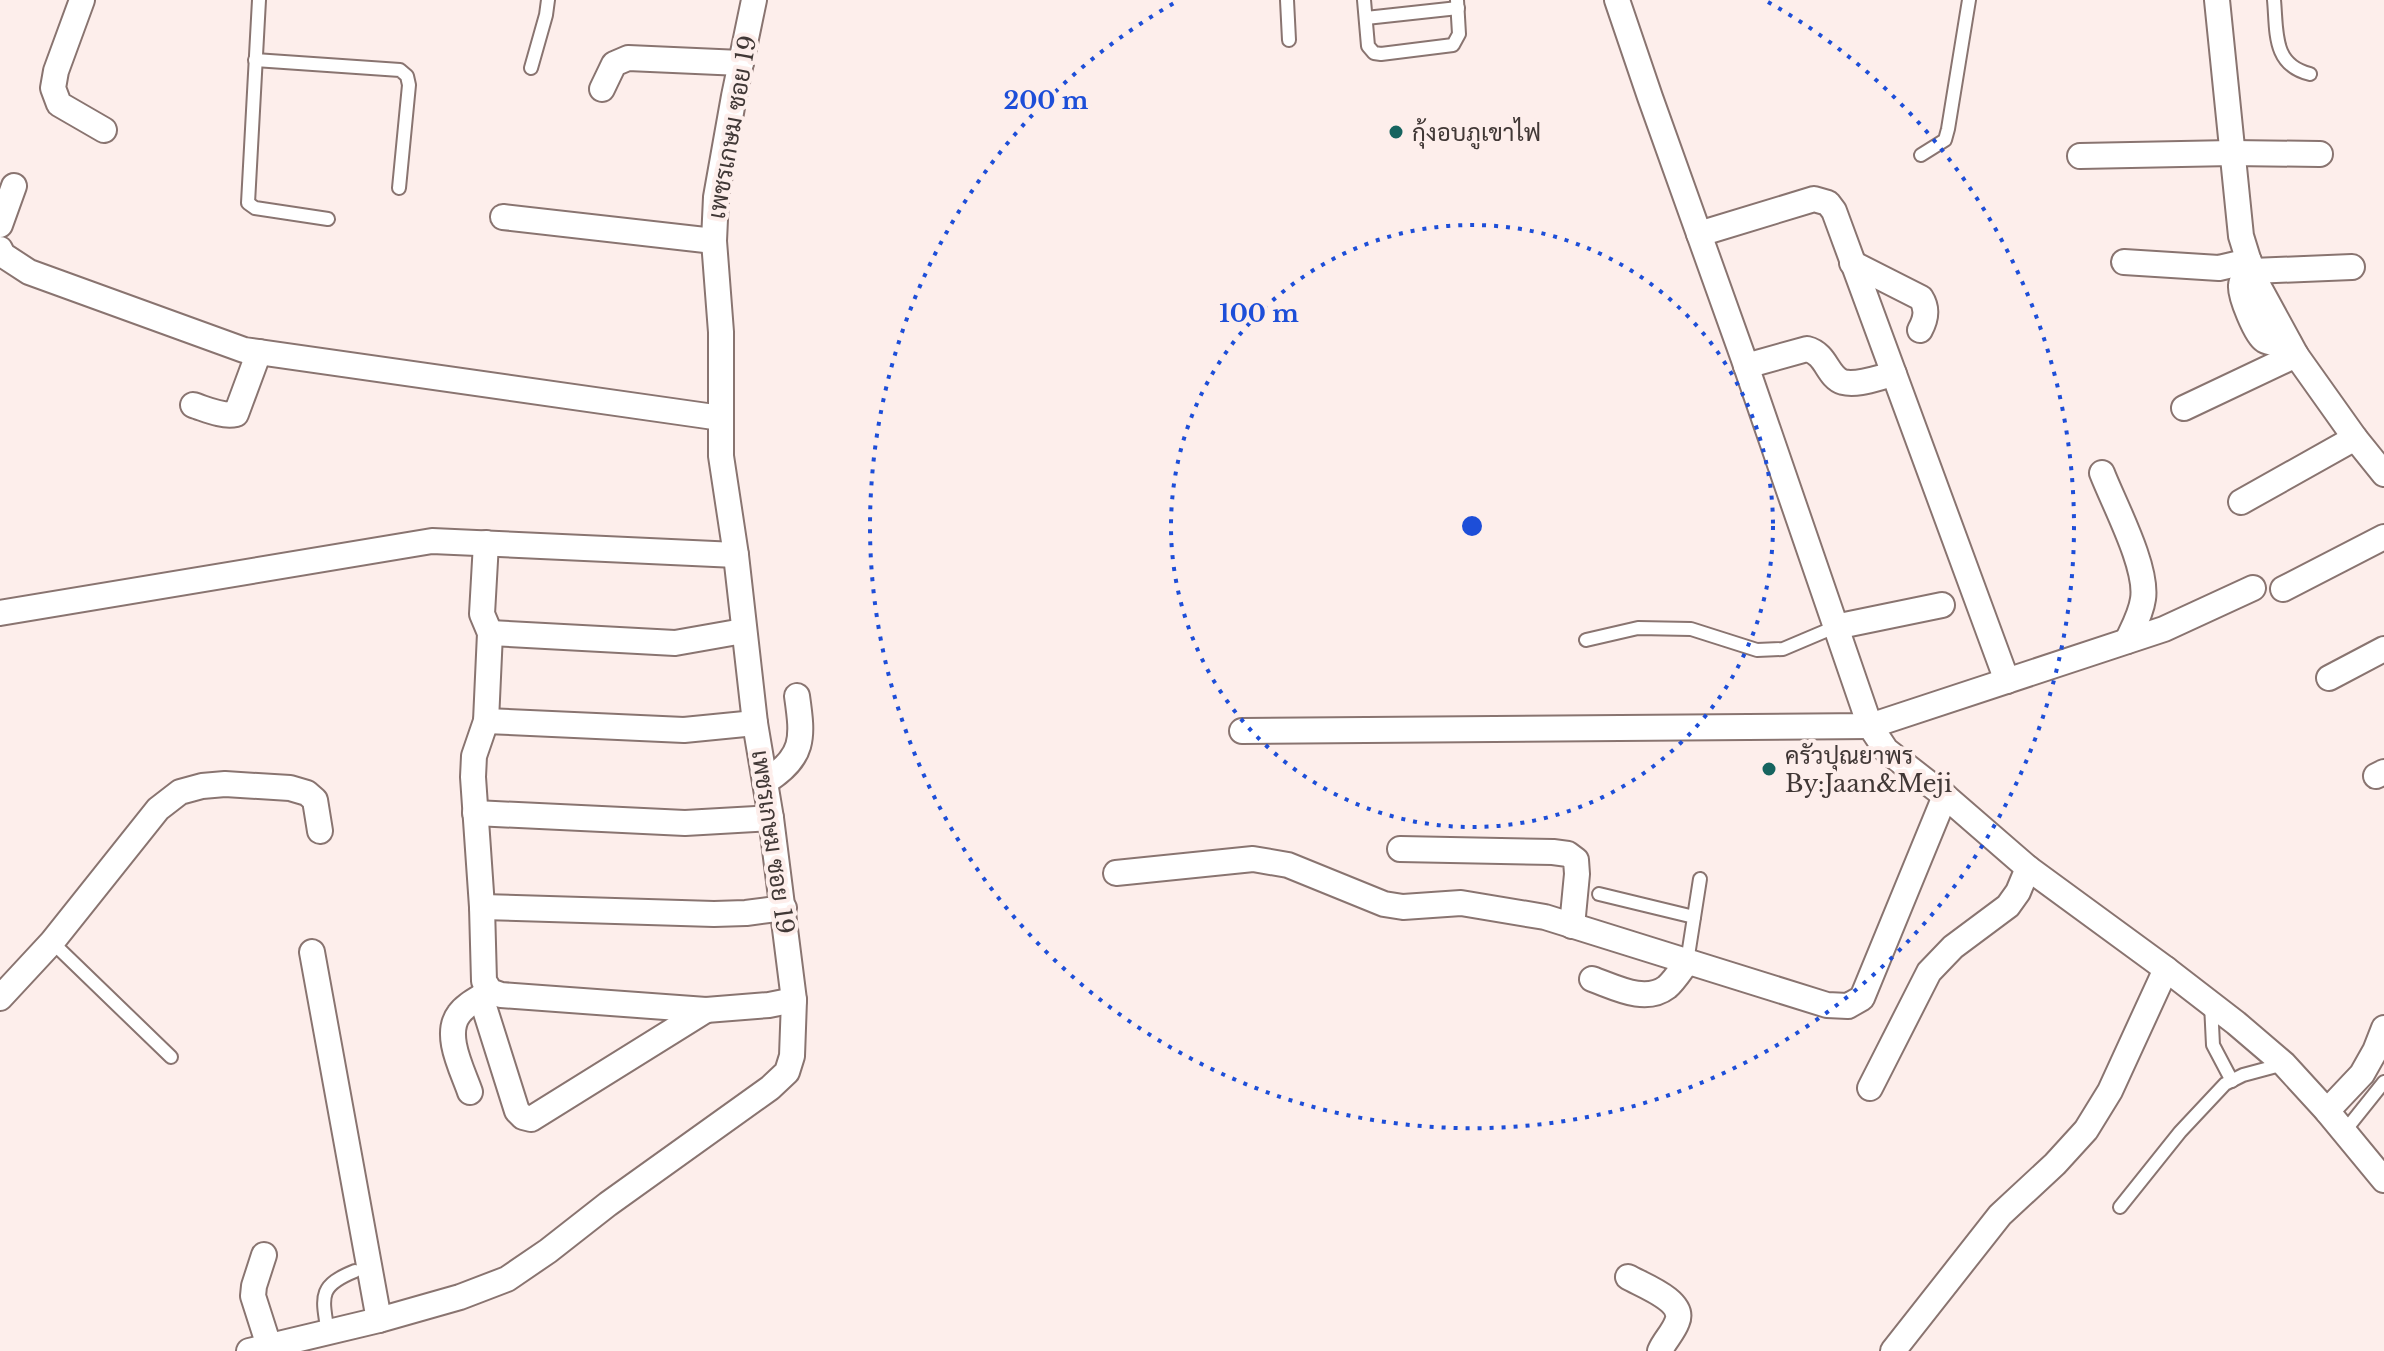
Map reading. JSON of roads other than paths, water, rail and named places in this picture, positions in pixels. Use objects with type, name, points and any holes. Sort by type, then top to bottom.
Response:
[{"type":"street","points":[[82,0],[56,71],[53,88],[59,104],[104,130]]},
{"type":"street","name":"เพชรเกษม ซอย 19","points":[[272,1348],[460,1297],[507,1279],[770,1088],[787,1072],[792,1056],[794,1000],[721,456],[721,332],[714,241],[716,197],[754,0]]},
{"type":"street","points":[[1617,0],[1870,726],[1886,750],[2028,868],[2166,969],[2284,1064],[2384,1180]]},
{"type":"street","points":[[2217,0],[2241,236],[2250,266],[2292,349],[2384,474]]},
{"type":"street","points":[[602,89],[614,64],[628,58],[741,63]]},
{"type":"street","points":[[2080,156],[2320,154]]},
{"type":"street","points":[[0,225],[14,186]]},
{"type":"street","points":[[1699,234],[1814,199],[1828,203],[1834,211],[2007,681]]},
{"type":"street","points":[[503,217],[714,241]]},
{"type":"street","points":[[0,249],[3,255],[29,272],[244,350],[721,418]]},
{"type":"street","points":[[2124,262],[2219,268],[2352,267]]},
{"type":"street","points":[[1852,263],[1921,298],[1926,315],[1920,330]]},
{"type":"street","points":[[1746,366],[1807,349],[1815,351],[1842,382],[1852,383],[1894,374]]},
{"type":"street","points":[[2184,408],[2292,349]]},
{"type":"street","points":[[193,405],[220,414],[236,414],[259,352]]},
{"type":"street","points":[[2241,502],[2355,438]]},
{"type":"street","points":[[2102,473],[2144,583],[2139,615],[2127,641]]},
{"type":"street","points":[[2283,589],[2384,537]]},
{"type":"street","points":[[0,613],[432,541],[736,555]]},
{"type":"street","points":[[486,543],[482,614],[490,633],[486,721],[474,756],[484,981],[517,1111],[531,1119],[706,1010]]},
{"type":"street","points":[[1242,731],[1870,726],[2164,629],[2253,588]]},
{"type":"street","points":[[1835,627],[1942,605]]},
{"type":"street","points":[[490,633],[675,643],[743,631]]},
{"type":"street","points":[[2329,678],[2384,649]]},
{"type":"street","points":[[765,782],[786,769],[799,743],[802,728],[797,696]]},
{"type":"street","points":[[486,721],[684,730],[755,723]]},
{"type":"street","points":[[0,998],[52,942],[158,809],[180,792],[225,784],[290,788],[307,793],[315,800],[320,831]]},
{"type":"street","points":[[1116,873],[1253,859],[1288,865],[1384,904],[1403,907],[1461,903],[1545,917],[1827,1005],[1848,1006],[1862,998],[1945,796]]},
{"type":"street","points":[[475,813],[685,823],[771,818]]},
{"type":"street","points":[[1400,849],[1568,854],[1576,860],[1577,874],[1572,926]]},
{"type":"street","points":[[1870,1088],[1929,972],[1953,947],[2008,906],[2028,868]]},
{"type":"street","points":[[482,907],[714,914],[784,908]]},
{"type":"street","points":[[312,952],[379,1320]]},
{"type":"street","points":[[1592,979],[1635,994],[1650,995],[1667,987],[1687,962]]},
{"type":"street","points":[[1893,1351],[2000,1215],[2086,1130],[2110,1091],[2166,969]]},
{"type":"street","points":[[470,1092],[455,1047],[454,1024],[465,1008],[485,994],[706,1010],[794,1000]]},
{"type":"street","points":[[2327,1111],[2362,1074],[2384,1028]]},
{"type":"street","points":[[264,1255],[253,1296],[272,1348]]},
{"type":"street","points":[[1628,1277],[1671,1301],[1678,1309],[1678,1320],[1660,1351]]},
{"type":"lane","points":[[259,0],[248,203],[255,208],[328,219]]},
{"type":"lane","points":[[531,68],[548,0]]},
{"type":"lane","points":[[1287,0],[1289,40]]},
{"type":"lane","points":[[1364,0],[1368,46],[1374,53],[1453,45],[1459,34],[1458,4],[1366,18]]},
{"type":"lane","points":[[1921,155],[1945,140],[1969,0]]},
{"type":"lane","points":[[2274,0],[2278,48],[2290,65],[2310,74]]},
{"type":"lane","points":[[255,60],[400,70],[407,76],[409,85],[399,188]]},
{"type":"lane","points":[[1586,640],[1638,628],[1691,629],[1757,650],[1783,649],[1835,627]]},
{"type":"lane","points":[[1687,962],[1700,879]]},
{"type":"lane","points":[[1599,894],[1694,917]]},
{"type":"lane","points":[[52,942],[171,1057]]},
{"type":"lane","points":[[2211,1004],[2213,1045],[2232,1081]]},
{"type":"lane","points":[[2120,1207],[2180,1132],[2225,1084],[2243,1075],[2284,1064]]},
{"type":"lane","points":[[2344,1132],[2384,1082]]},
{"type":"lane","points":[[328,1333],[323,1306],[326,1292],[334,1280],[355,1271]]},
{"type":"place","name":"กุ้งอบภูเขาไฟ","points":[[1396,132]]},
{"type":"place","name":"ครัวปุณยาพร By:Jaan&Meji","points":[[1769,769]]}]
